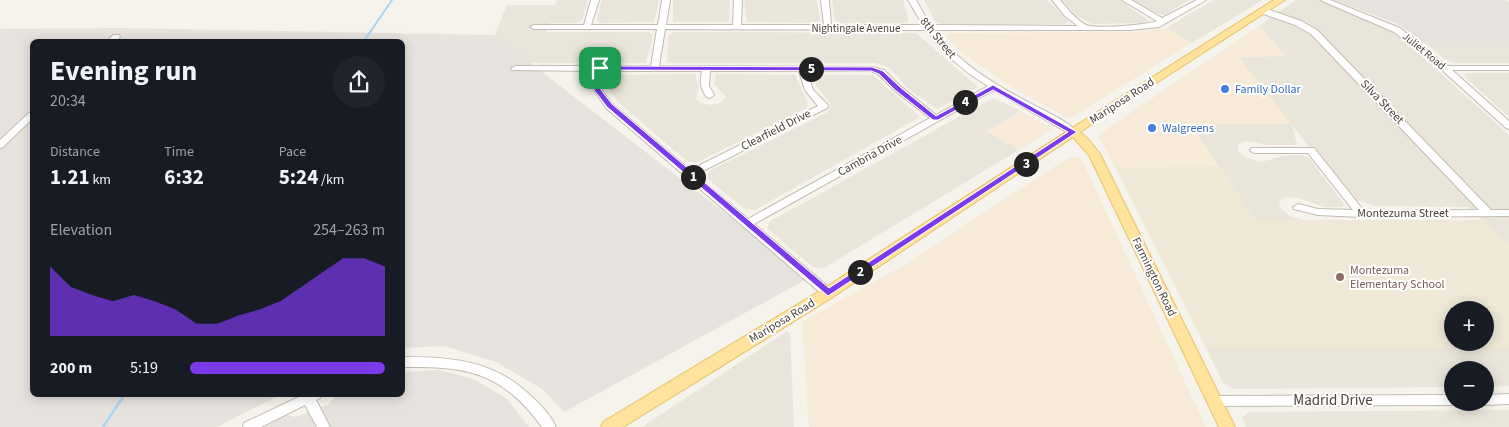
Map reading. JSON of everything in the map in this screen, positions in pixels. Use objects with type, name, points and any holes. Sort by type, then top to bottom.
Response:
[{"type":"main road","name":"Mariposa Road","points":[[609,427],[828,293],[1073,132],[1280,0]]},
{"type":"main road","name":"Farmington Road","points":[[1073,132],[1086,142],[1094,154],[1227,427]]},
{"type":"street","points":[[587,27],[595,0]]},
{"type":"street","points":[[655,68],[666,0]]},
{"type":"street","points":[[736,28],[738,0]]},
{"type":"street","points":[[825,0],[828,28]]},
{"type":"street","name":"8th Street","points":[[912,0],[922,23],[948,54],[993,87],[1073,132]]},
{"type":"street","points":[[1056,0],[1068,14],[1085,28]]},
{"type":"street","points":[[1126,0],[1163,22]]},
{"type":"street","name":"Nightingale Avenue","points":[[534,27],[1144,27],[1163,22],[1202,0]]},
{"type":"street","name":"Juliet Road","points":[[1324,0],[1397,30],[1444,68],[1509,126]]},
{"type":"street","name":"Silva Street","points":[[1264,10],[1298,23],[1314,32],[1488,213]]},
{"type":"street","points":[[516,68],[875,69],[936,119]]},
{"type":"street","points":[[600,68],[597,85],[603,99],[828,293]]},
{"type":"street","points":[[1444,68],[1509,68]]},
{"type":"street","points":[[706,69],[704,80],[706,92],[710,95]]},
{"type":"street","name":"Clearfield Drive","points":[[689,174],[824,106],[809,91],[805,84],[803,69]]},
{"type":"street","name":"Cambria Drive","points":[[747,224],[993,87]]},
{"type":"street","points":[[0,145],[30,117]]},
{"type":"street","points":[[1255,150],[1311,150],[1361,214]]},
{"type":"street","name":"Montezuma Street","points":[[1298,207],[1318,212],[1361,214],[1509,213]]},
{"type":"street","points":[[405,362],[438,361],[478,368],[497,376],[524,396],[550,427]]},
{"type":"street","points":[[249,427],[310,397]]},
{"type":"street","points":[[312,397],[324,427]]},
{"type":"street","points":[[1494,400],[1509,399]]},
{"type":"street","name":"Madrid Drive","points":[[1214,401],[1444,400]]},
{"type":"shaded area","points":[[557,0],[588,0],[582,20],[575,23],[550,23],[546,32],[648,32],[653,35],[646,63],[508,63],[490,46],[507,5],[555,5]]},
{"type":"shaded area","points":[[602,0],[659,0],[654,22],[601,23],[596,20]]},
{"type":"shaded area","points":[[673,0],[730,0],[729,22],[673,22]]},
{"type":"shaded area","points":[[744,0],[817,0],[820,21],[815,23],[747,22]]},
{"type":"shaded area","points":[[832,0],[903,0],[909,21],[904,23],[840,23],[835,21]]},
{"type":"shaded area","points":[[924,0],[1047,0],[1068,21],[1065,24],[942,24],[935,21]]},
{"type":"shaded area","points":[[1062,0],[1120,0],[1149,21],[1140,23],[1093,24],[1077,16]]},
{"type":"shaded area","points":[[1133,0],[1189,0],[1164,15],[1150,11]]},
{"type":"shaded area","points":[[1214,0],[1263,0],[1192,43],[1166,28]]},
{"type":"shaded area","points":[[1296,0],[1316,0],[1352,13],[1399,36],[1509,135],[1509,245],[1468,207],[1373,206],[1362,201],[1353,201],[1292,125],[1297,145],[1269,145],[1246,141],[1238,144],[1238,151],[1247,158],[1261,162],[1283,156],[1302,155],[1309,158],[1344,204],[1342,207],[1324,207],[1298,198],[1286,197],[1279,201],[1281,209],[1290,216],[1305,220],[1254,220],[1191,124],[1290,123],[1238,57],[1285,56],[1259,26]]},
{"type":"shaded area","points":[[1333,0],[1504,0],[1509,2],[1509,46],[1429,46],[1396,23]]},
{"type":"shaded area","points":[[1259,26],[1286,56],[1238,57],[1291,124],[1191,124],[1218,166],[1115,167],[1098,135]]},
{"type":"shaded area","points":[[119,28],[494,35],[809,278],[564,412],[542,389],[496,362],[444,346],[405,348],[405,39],[30,39],[30,397],[276,397],[217,427],[0,427],[0,29]]},
{"type":"shaded area","points":[[1166,28],[1192,43],[1069,119],[1005,83],[958,50],[946,36],[950,33],[1136,32]]},
{"type":"shaded area","points":[[675,32],[916,33],[978,87],[937,109],[907,88],[890,68],[876,63],[667,63],[668,35]]},
{"type":"shaded area","points":[[1429,46],[1509,46],[1509,63],[1454,63],[1444,59]]},
{"type":"shaded area","points":[[1466,73],[1509,73],[1509,117],[1464,76]]},
{"type":"shaded area","points":[[695,74],[699,88],[696,99],[701,103],[711,105],[720,103],[726,96],[714,84],[716,74],[795,75],[808,103],[807,108],[698,162],[688,162],[617,101],[609,89],[610,75]]},
{"type":"shaded area","points":[[816,75],[873,75],[920,117],[755,210],[744,209],[707,178],[709,171],[828,112],[831,104],[816,86]]},
{"type":"shaded area","points":[[993,98],[1021,111],[987,131],[1019,150],[824,268],[813,267],[768,229],[769,222]]},
{"type":"shaded area","points":[[1021,111],[1052,129],[1019,150],[987,131]]},
{"type":"shaded area","points":[[1069,157],[1081,158],[1206,427],[809,427],[802,322],[908,263]]},
{"type":"shaded area","name":"Montezuma Elementary School","points":[[1218,166],[1254,220],[1484,220],[1509,245],[1509,348],[1494,348],[1494,301],[1444,301],[1444,348],[1206,348],[1115,167]]},
{"type":"shaded area","points":[[787,331],[790,334],[794,427],[642,427]]},
{"type":"shaded area","points":[[1206,348],[1444,348],[1444,351],[1494,351],[1494,348],[1509,348],[1509,386],[1494,387],[1494,361],[1444,361],[1444,387],[1234,389],[1223,383]]},
{"type":"shaded area","points":[[439,370],[474,379],[507,399],[529,427],[264,427],[287,415],[296,417],[328,405],[335,397],[405,397],[405,372]]},
{"type":"shaded area","points":[[1509,410],[1509,427],[1246,427],[1242,418],[1249,412]]},
{"type":"waterway","points":[[365,39],[392,0]]},
{"type":"waterway","points":[[103,427],[123,397]]},
{"type":"place","name":"Family Dollar","points":[[1225,89]]},
{"type":"place","name":"Walgreens","points":[[1152,128]]},
{"type":"place","name":"Montezuma Elementary School","points":[[1340,277]]},
{"type":"route","points":[[600,68],[872,69],[881,72],[897,88],[936,119],[993,87],[1073,132],[828,293],[609,106],[598,90],[600,68]]}]
